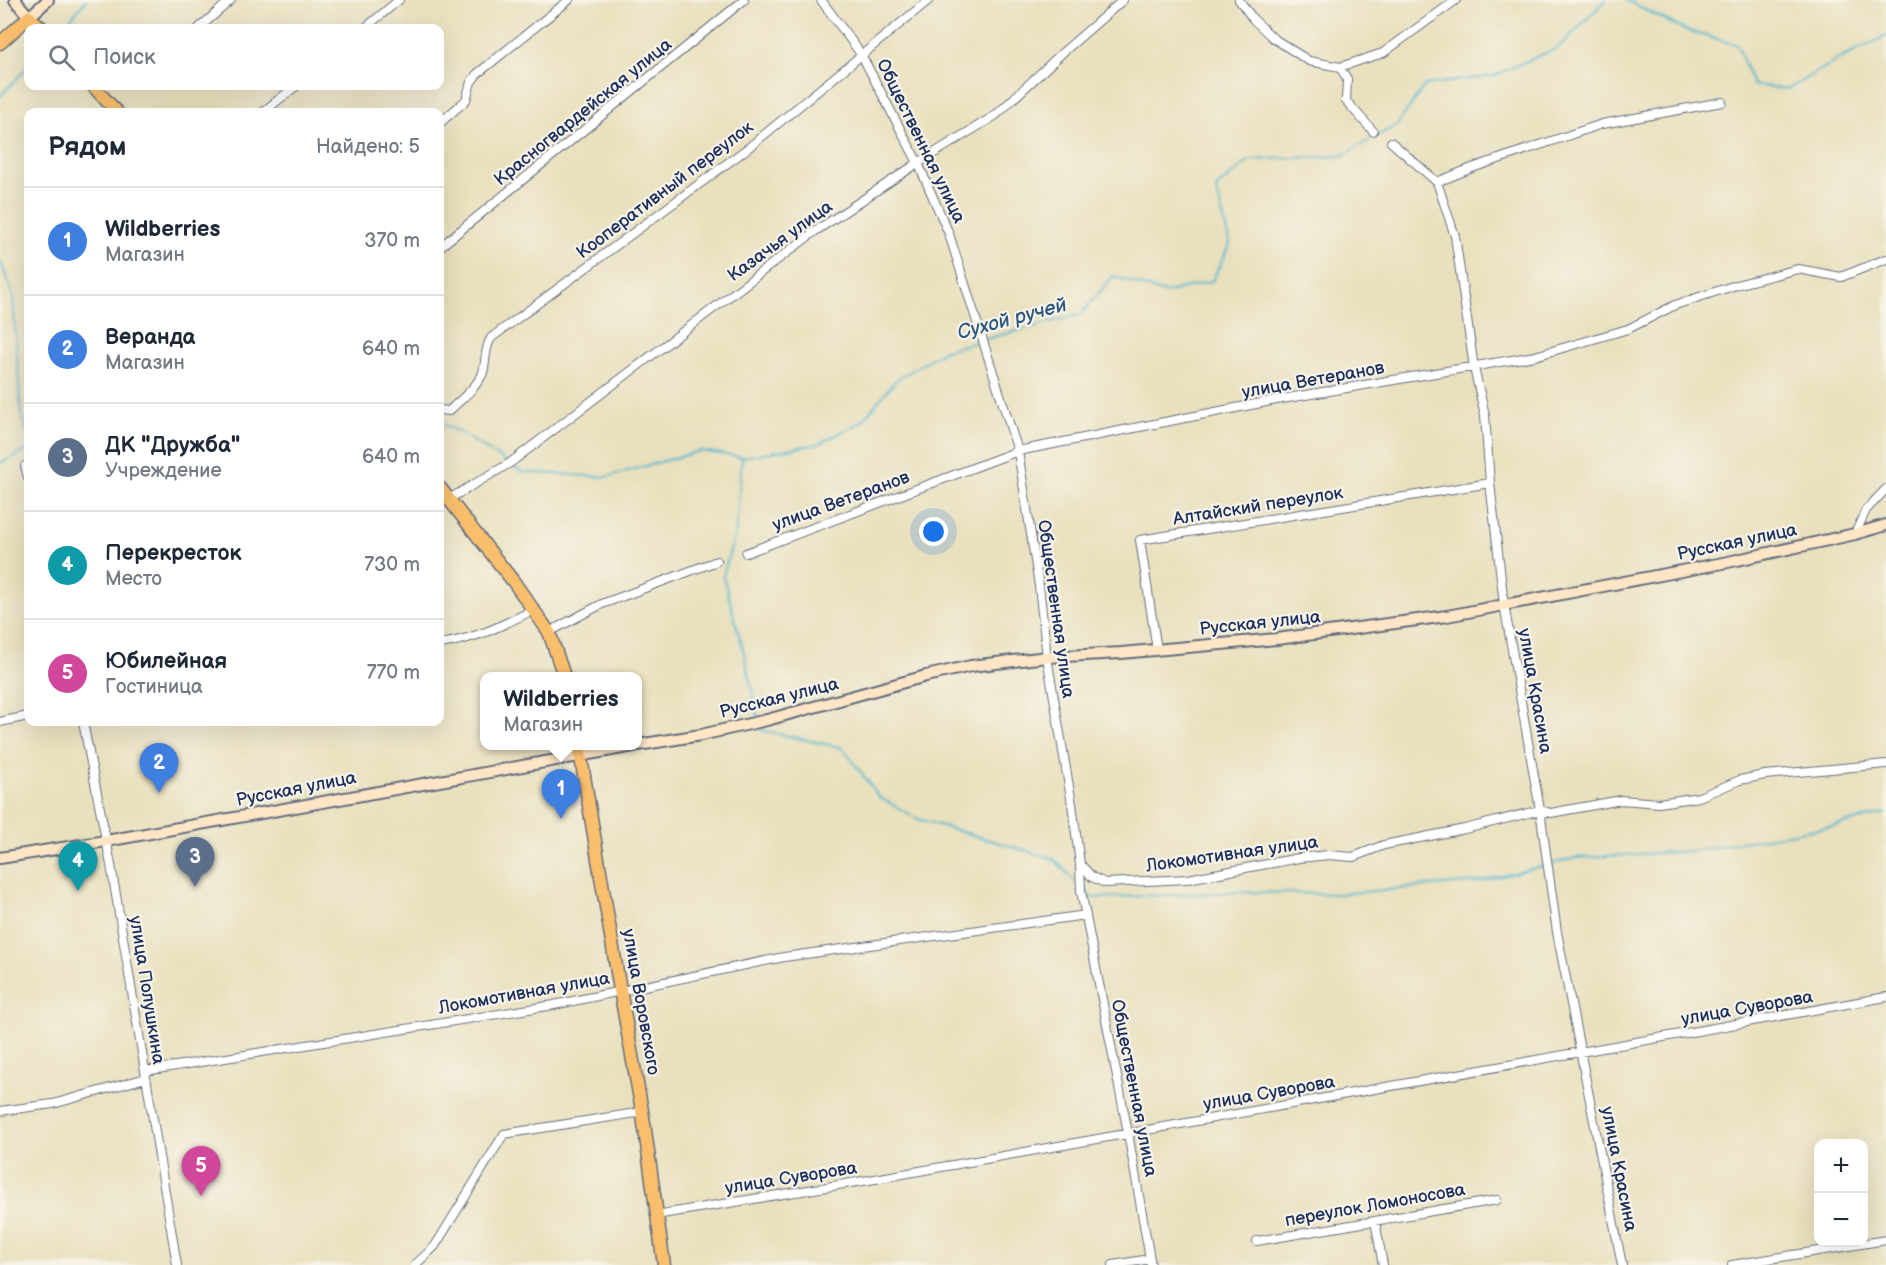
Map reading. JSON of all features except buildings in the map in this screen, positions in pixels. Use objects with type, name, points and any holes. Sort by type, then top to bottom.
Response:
[{"type":"main road","points":[[0,43],[29,16],[38,24]]},
{"type":"main road","points":[[97,90],[113,108]]},
{"type":"main road","points":[[444,493],[549,632],[563,672]]},
{"type":"main road","name":"улица Воровского","points":[[580,750],[642,1112],[664,1265]]},
{"type":"street","points":[[15,0],[29,16],[48,0]]},
{"type":"street","points":[[204,24],[231,0]]},
{"type":"street","points":[[370,24],[399,0]]},
{"type":"street","points":[[444,119],[466,100],[471,82],[477,74],[569,0]]},
{"type":"street","name":"Красногвардейская улица","points":[[444,244],[744,0]]},
{"type":"street","name":"Общественная улица","points":[[822,0],[861,54],[918,163],[949,234],[1018,451],[1039,586],[1047,657],[1080,864],[1081,891],[1128,1133],[1150,1262],[1113,1265]]},
{"type":"street","name":"Кооперативный переулок","points":[[444,410],[449,411],[474,387],[483,374],[485,349],[491,338],[748,148],[929,0]]},
{"type":"street","name":"Казачья улица","points":[[449,499],[510,463],[814,232],[918,163],[996,115],[1123,0]]},
{"type":"street","points":[[1239,0],[1253,19],[1273,38],[1309,61],[1340,68],[1383,53],[1456,0]]},
{"type":"street","points":[[1340,68],[1347,79],[1346,101],[1373,131]]},
{"type":"street","points":[[268,108],[291,90]]},
{"type":"street","points":[[1390,142],[1437,182],[1602,124],[1722,102]]},
{"type":"street","name":"улица Красина","points":[[1437,182],[1455,236],[1473,368],[1485,415],[1490,483],[1504,603],[1540,810],[1557,932],[1622,1265]]},
{"type":"street","name":"улица Ветеранов","points":[[746,553],[1018,451],[1264,402],[1535,356],[1604,337],[1636,325],[1675,305],[1736,285],[1798,269],[1841,277],[1886,259]]},
{"type":"street","name":"Алтайский переулок","points":[[1157,650],[1140,540],[1490,483]]},
{"type":"street","points":[[1854,534],[1866,510],[1886,489]]},
{"type":"street","name":"Русская улица","points":[[642,744],[701,735],[759,722],[970,666],[1047,657],[1277,639],[1447,616],[1504,603],[1728,562],[1886,525]]},
{"type":"street","points":[[549,632],[602,604],[717,561]]},
{"type":"street","points":[[444,643],[488,633],[533,610]]},
{"type":"street","points":[[0,722],[24,717]]},
{"type":"street","name":"улица Полушкина","points":[[84,726],[106,841],[177,1265]]},
{"type":"street","name":"Русская улица","points":[[0,858],[106,841],[580,750]]},
{"type":"street","name":"Локомотивная улица","points":[[1080,864],[1092,877],[1105,883],[1188,879],[1299,858],[1329,855],[1353,857],[1384,845],[1465,829],[1540,810],[1551,813],[1621,800],[1659,803],[1699,797],[1740,780],[1765,775],[1886,764]]},
{"type":"street","name":"Локомотивная улица","points":[[0,1111],[53,1104],[146,1075],[554,1005],[784,957],[1086,915]]},
{"type":"street","name":"улица Суворова","points":[[656,1215],[875,1179],[1886,997]]},
{"type":"street","points":[[415,1265],[435,1246],[504,1134],[642,1112]]},
{"type":"street","name":"переулок Ломоносова","points":[[1257,1241],[1497,1200]]},
{"type":"street","points":[[1375,1221],[1383,1265]]},
{"type":"street","points":[[1732,1265],[1886,1239]]},
{"type":"waterway","points":[[66,24],[86,0]]},
{"type":"waterway","name":"Сухой ручей","points":[[986,339],[1081,314],[1113,276],[1164,293],[1212,281],[1230,244],[1216,188],[1250,160],[1341,156],[1397,125],[1425,85],[1493,76],[1559,47],[1606,0]]},
{"type":"waterway","name":"Сухой ручей","points":[[1626,0],[1685,30],[1737,45],[1753,85],[1788,89],[1841,58],[1886,36]]},
{"type":"waterway","points":[[0,96],[24,71]]},
{"type":"waterway","points":[[0,260],[13,295],[21,414],[24,423]]},
{"type":"waterway","name":"Сухой ручей","points":[[444,425],[522,472],[606,477],[700,451],[742,457],[818,444],[861,422],[896,380],[945,350],[981,341]]},
{"type":"waterway","points":[[0,463],[24,452]]},
{"type":"waterway","points":[[742,457],[736,530],[723,576],[744,653],[758,718]]},
{"type":"waterway","points":[[759,724],[761,730],[843,748],[879,797],[918,819],[1054,859],[1078,884]]},
{"type":"waterway","points":[[1084,890],[1092,898],[1242,892],[1337,894],[1478,882],[1575,858],[1690,851],[1834,826],[1886,813]]},
{"type":"place","name":"Веранда","points":[[159,793]]},
{"type":"place","name":"Wildberries","points":[[561,819]]},
{"type":"place","name":"ДК \"Дружба\"","points":[[195,887]]},
{"type":"place","name":"Перекресток","points":[[78,891]]},
{"type":"place","name":"Юбилейная","points":[[201,1196]]}]
